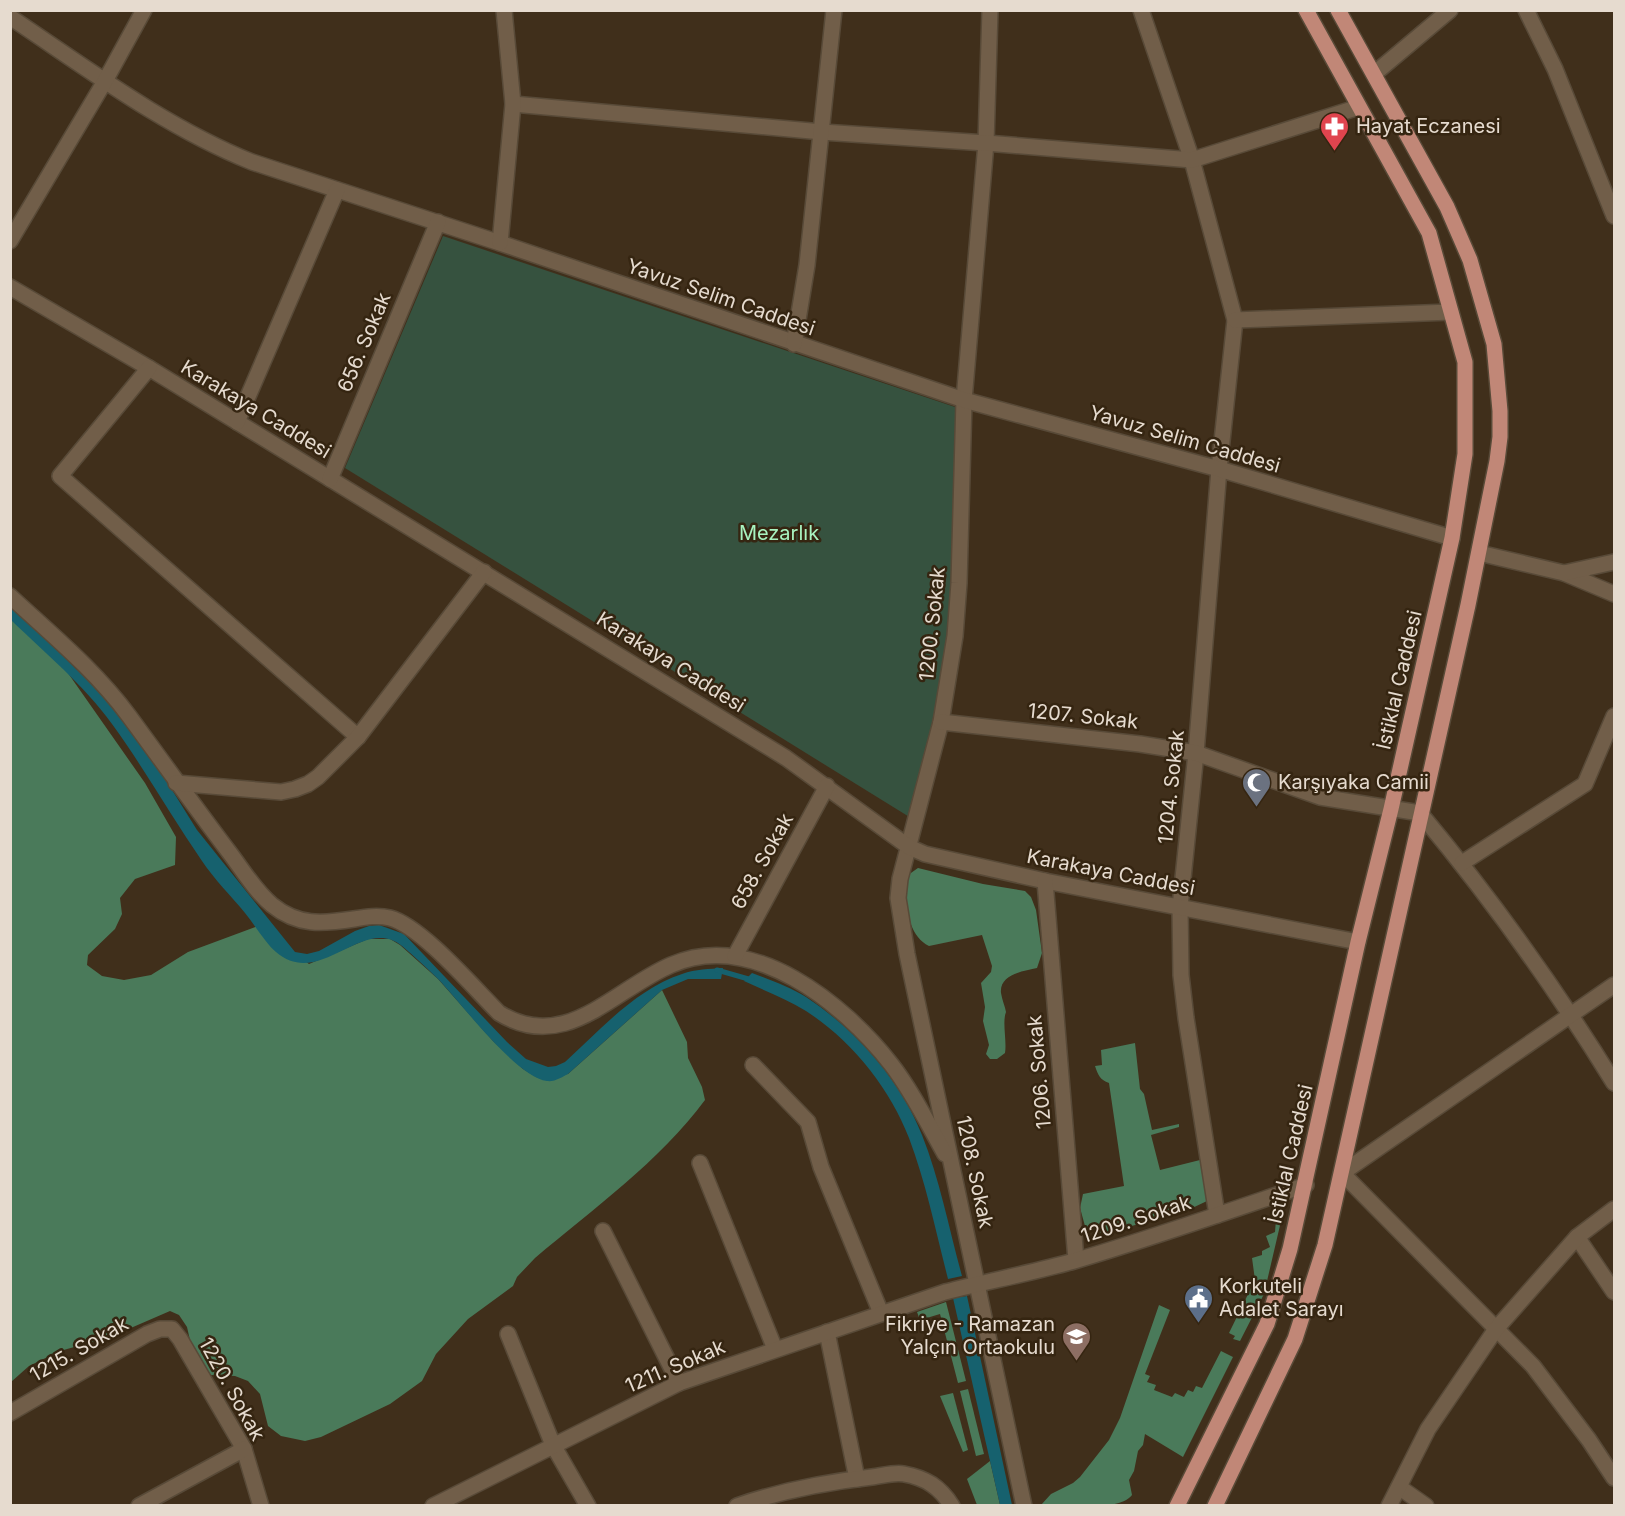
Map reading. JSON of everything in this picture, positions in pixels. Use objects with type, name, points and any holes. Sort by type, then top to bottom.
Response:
[{"type":"main road","name":"İstiklal Caddesi","points":[[1177,1506],[1266,1324],[1283,1275],[1306,1185],[1358,942],[1391,810],[1452,538],[1465,454],[1465,362],[1429,233],[1306,10]]},
{"type":"main road","points":[[1215,1506],[1295,1339],[1322,1254],[1342,1173],[1479,553],[1500,437],[1494,344],[1478,280],[1447,207],[1338,10]]},
{"type":"street","points":[[10,241],[105,81],[144,10]]},
{"type":"street","points":[[500,243],[513,104],[504,10]]},
{"type":"street","points":[[794,344],[807,265],[834,10]]},
{"type":"street","name":"1200. Sokak","points":[[909,847],[941,722],[953,646],[959,583],[964,400],[986,143],[990,10]]},
{"type":"street","points":[[1142,10],[1192,160],[1235,321],[1451,312]]},
{"type":"street","points":[[1374,74],[1450,10]]},
{"type":"street","points":[[1526,10],[1555,69],[1614,216]]},
{"type":"street","name":"Yavuz Selim Caddesi","points":[[10,17],[176,126],[219,149],[252,162],[438,222],[964,400],[1219,469],[1452,538]]},
{"type":"street","points":[[513,104],[822,132],[1192,160],[1359,107]]},
{"type":"street","points":[[237,422],[337,190]]},
{"type":"street","name":"656. Sokak","points":[[330,478],[438,222]]},
{"type":"street","name":"Karakaya Caddesi","points":[[10,287],[149,368],[786,758],[909,847],[925,854],[1045,881],[1358,942]]},
{"type":"street","name":"1204. Sokak","points":[[1217,1215],[1186,1018],[1180,956],[1180,907],[1196,753],[1219,469],[1235,321]]},
{"type":"street","points":[[149,368],[60,476],[358,737]]},
{"type":"street","points":[[1479,553],[1564,573],[1614,594]]},
{"type":"street","points":[[1564,573],[1614,562]]},
{"type":"street","points":[[176,783],[281,792],[296,789],[318,777],[358,737],[484,572]]},
{"type":"street","points":[[10,596],[96,676],[260,893],[280,911],[302,921],[313,923],[370,916],[399,921],[422,936],[499,1013],[520,1023],[543,1027],[579,1019],[672,965],[704,958],[735,956],[763,964],[800,982],[825,1000],[870,1040],[899,1075],[953,1167]]},
{"type":"street","points":[[1462,863],[1586,784],[1610,743],[1614,717]]},
{"type":"street","name":"1207. Sokak","points":[[941,722],[1140,744],[1196,753],[1320,797],[1420,813]]},
{"type":"street","name":"658. Sokak","points":[[735,956],[827,786]]},
{"type":"street","points":[[1420,813],[1462,863],[1572,1014],[1614,1083]]},
{"type":"street","name":"1208. Sokak","points":[[909,847],[900,879],[898,898],[901,920],[1024,1506]]},
{"type":"street","name":"1206. Sokak","points":[[1045,881],[1076,1260]]},
{"type":"street","points":[[1614,985],[1342,1173],[1533,1366],[1589,1440],[1614,1478]]},
{"type":"street","points":[[753,1065],[808,1122],[821,1167],[881,1313]]},
{"type":"street","points":[[700,1163],[775,1349]]},
{"type":"street","name":"1209. Sokak","points":[[945,1292],[977,1283],[1027,1274],[1076,1260],[1306,1185]]},
{"type":"street","points":[[1389,1506],[1428,1429],[1496,1329],[1577,1237],[1614,1209]]},
{"type":"street","points":[[603,1230],[679,1383]]},
{"type":"street","points":[[1577,1237],[1614,1292]]},
{"type":"street","name":"1211. Sokak","points":[[434,1506],[679,1383],[945,1292]]},
{"type":"street","name":"1215. Sokak","points":[[10,1413],[147,1334],[160,1329],[172,1329]]},
{"type":"street","name":"1220. Sokak","points":[[172,1329],[244,1449],[261,1506]]},
{"type":"street","points":[[827,1332],[857,1479]]},
{"type":"street","points":[[508,1334],[553,1445],[588,1506]]},
{"type":"street","points":[[139,1506],[244,1449]]},
{"type":"street","points":[[737,1506],[784,1499],[857,1479],[901,1473],[936,1485],[952,1506]]},
{"type":"street","points":[[1399,1487],[1426,1506]]},
{"type":"green space","name":"Mezarlık","points":[[443,236],[958,408],[948,643],[911,818],[345,468]]},
{"type":"green space","points":[[11,605],[49,646],[145,783],[176,837],[175,865],[135,879],[120,898],[122,914],[115,929],[88,955],[87,965],[102,976],[124,980],[151,975],[188,952],[258,926],[309,964],[368,939],[390,939],[438,979],[493,1041],[523,1069],[538,1078],[568,1074],[662,990],[687,1042],[688,1058],[702,1087],[705,1100],[668,1144],[625,1184],[535,1258],[517,1277],[513,1286],[468,1319],[436,1354],[422,1381],[390,1404],[321,1437],[305,1441],[281,1436],[268,1426],[260,1394],[248,1381],[235,1376],[211,1375],[206,1371],[192,1349],[187,1327],[179,1315],[170,1311],[110,1337],[60,1351],[29,1366],[11,1382]]},
{"type":"green space","points":[[918,868],[983,884],[1025,891],[1031,897],[1036,910],[1042,953],[1037,968],[1013,975],[1004,981],[1001,987],[1006,1012],[1005,1053],[997,1059],[990,1059],[986,1054],[989,1045],[983,1021],[985,1007],[981,983],[991,972],[992,966],[982,935],[929,946],[921,940],[911,924],[907,904],[908,875]]},
{"type":"green space","points":[[1135,1043],[1140,1089],[1144,1094],[1152,1130],[1179,1124],[1179,1127],[1151,1135],[1160,1170],[1200,1160],[1207,1177],[1207,1201],[1188,1210],[1107,1233],[1092,1232],[1085,1226],[1080,1208],[1083,1194],[1124,1186],[1109,1083],[1100,1077],[1095,1066],[1102,1065],[1101,1050]]},
{"type":"green space","points":[[1285,1204],[1264,1294],[1240,1341],[1233,1339],[1235,1336],[1229,1333],[1255,1280],[1252,1258],[1262,1255],[1262,1251],[1270,1247],[1266,1236],[1275,1232],[1277,1207]]},
{"type":"green space","points":[[946,1302],[966,1381],[958,1383],[940,1314],[920,1320],[917,1312]]},
{"type":"green space","points":[[1159,1305],[1170,1310],[1145,1374],[1150,1376],[1147,1382],[1156,1385],[1154,1390],[1172,1397],[1175,1393],[1184,1397],[1188,1390],[1193,1392],[1196,1386],[1202,1388],[1221,1351],[1233,1357],[1183,1457],[1145,1434],[1129,1480],[1132,1495],[1125,1500],[1115,1504],[1090,1507],[1041,1505],[1051,1494],[1080,1477],[1109,1440],[1120,1418]]},
{"type":"green space","points":[[968,1389],[984,1454],[976,1456],[960,1391]]},
{"type":"green space","points":[[953,1393],[968,1450],[963,1452],[940,1396]]},
{"type":"green space","points":[[990,1461],[1000,1505],[977,1505],[967,1479]]},
{"type":"water","points":[[10,601],[76,669],[94,683],[131,724],[197,830],[295,952],[307,954],[319,951],[369,926],[379,925],[404,934],[507,1042],[526,1059],[548,1067],[565,1062],[619,1012],[665,981],[692,971],[723,968],[721,979],[688,979],[662,990],[568,1074],[556,1080],[547,1081],[535,1077],[505,1054],[449,991],[402,946],[387,939],[372,939],[309,963],[292,961],[272,949],[207,868],[101,710],[64,670],[11,620]]},
{"type":"water","points":[[752,973],[793,990],[824,1010],[859,1040],[889,1075],[913,1114],[922,1135],[939,1187],[962,1276],[948,1279],[921,1172],[901,1119],[880,1083],[853,1051],[823,1023],[791,1003],[744,981]]},
{"type":"water","points":[[967,1296],[1012,1505],[1000,1505],[953,1298]]},
{"type":"waterway","points":[[717,970],[752,980]]},
{"type":"place","name":"Hayat Eczanesi","points":[[1335,152]]},
{"type":"place","name":"Karşıyaka Camii","points":[[1257,808]]},
{"type":"place","name":"Korkuteli Adalet Sarayı","points":[[1198,1324]]},
{"type":"place","name":"Fikriye - Ramazan Yalçın Ortaokulu","points":[[1076,1362]]}]
